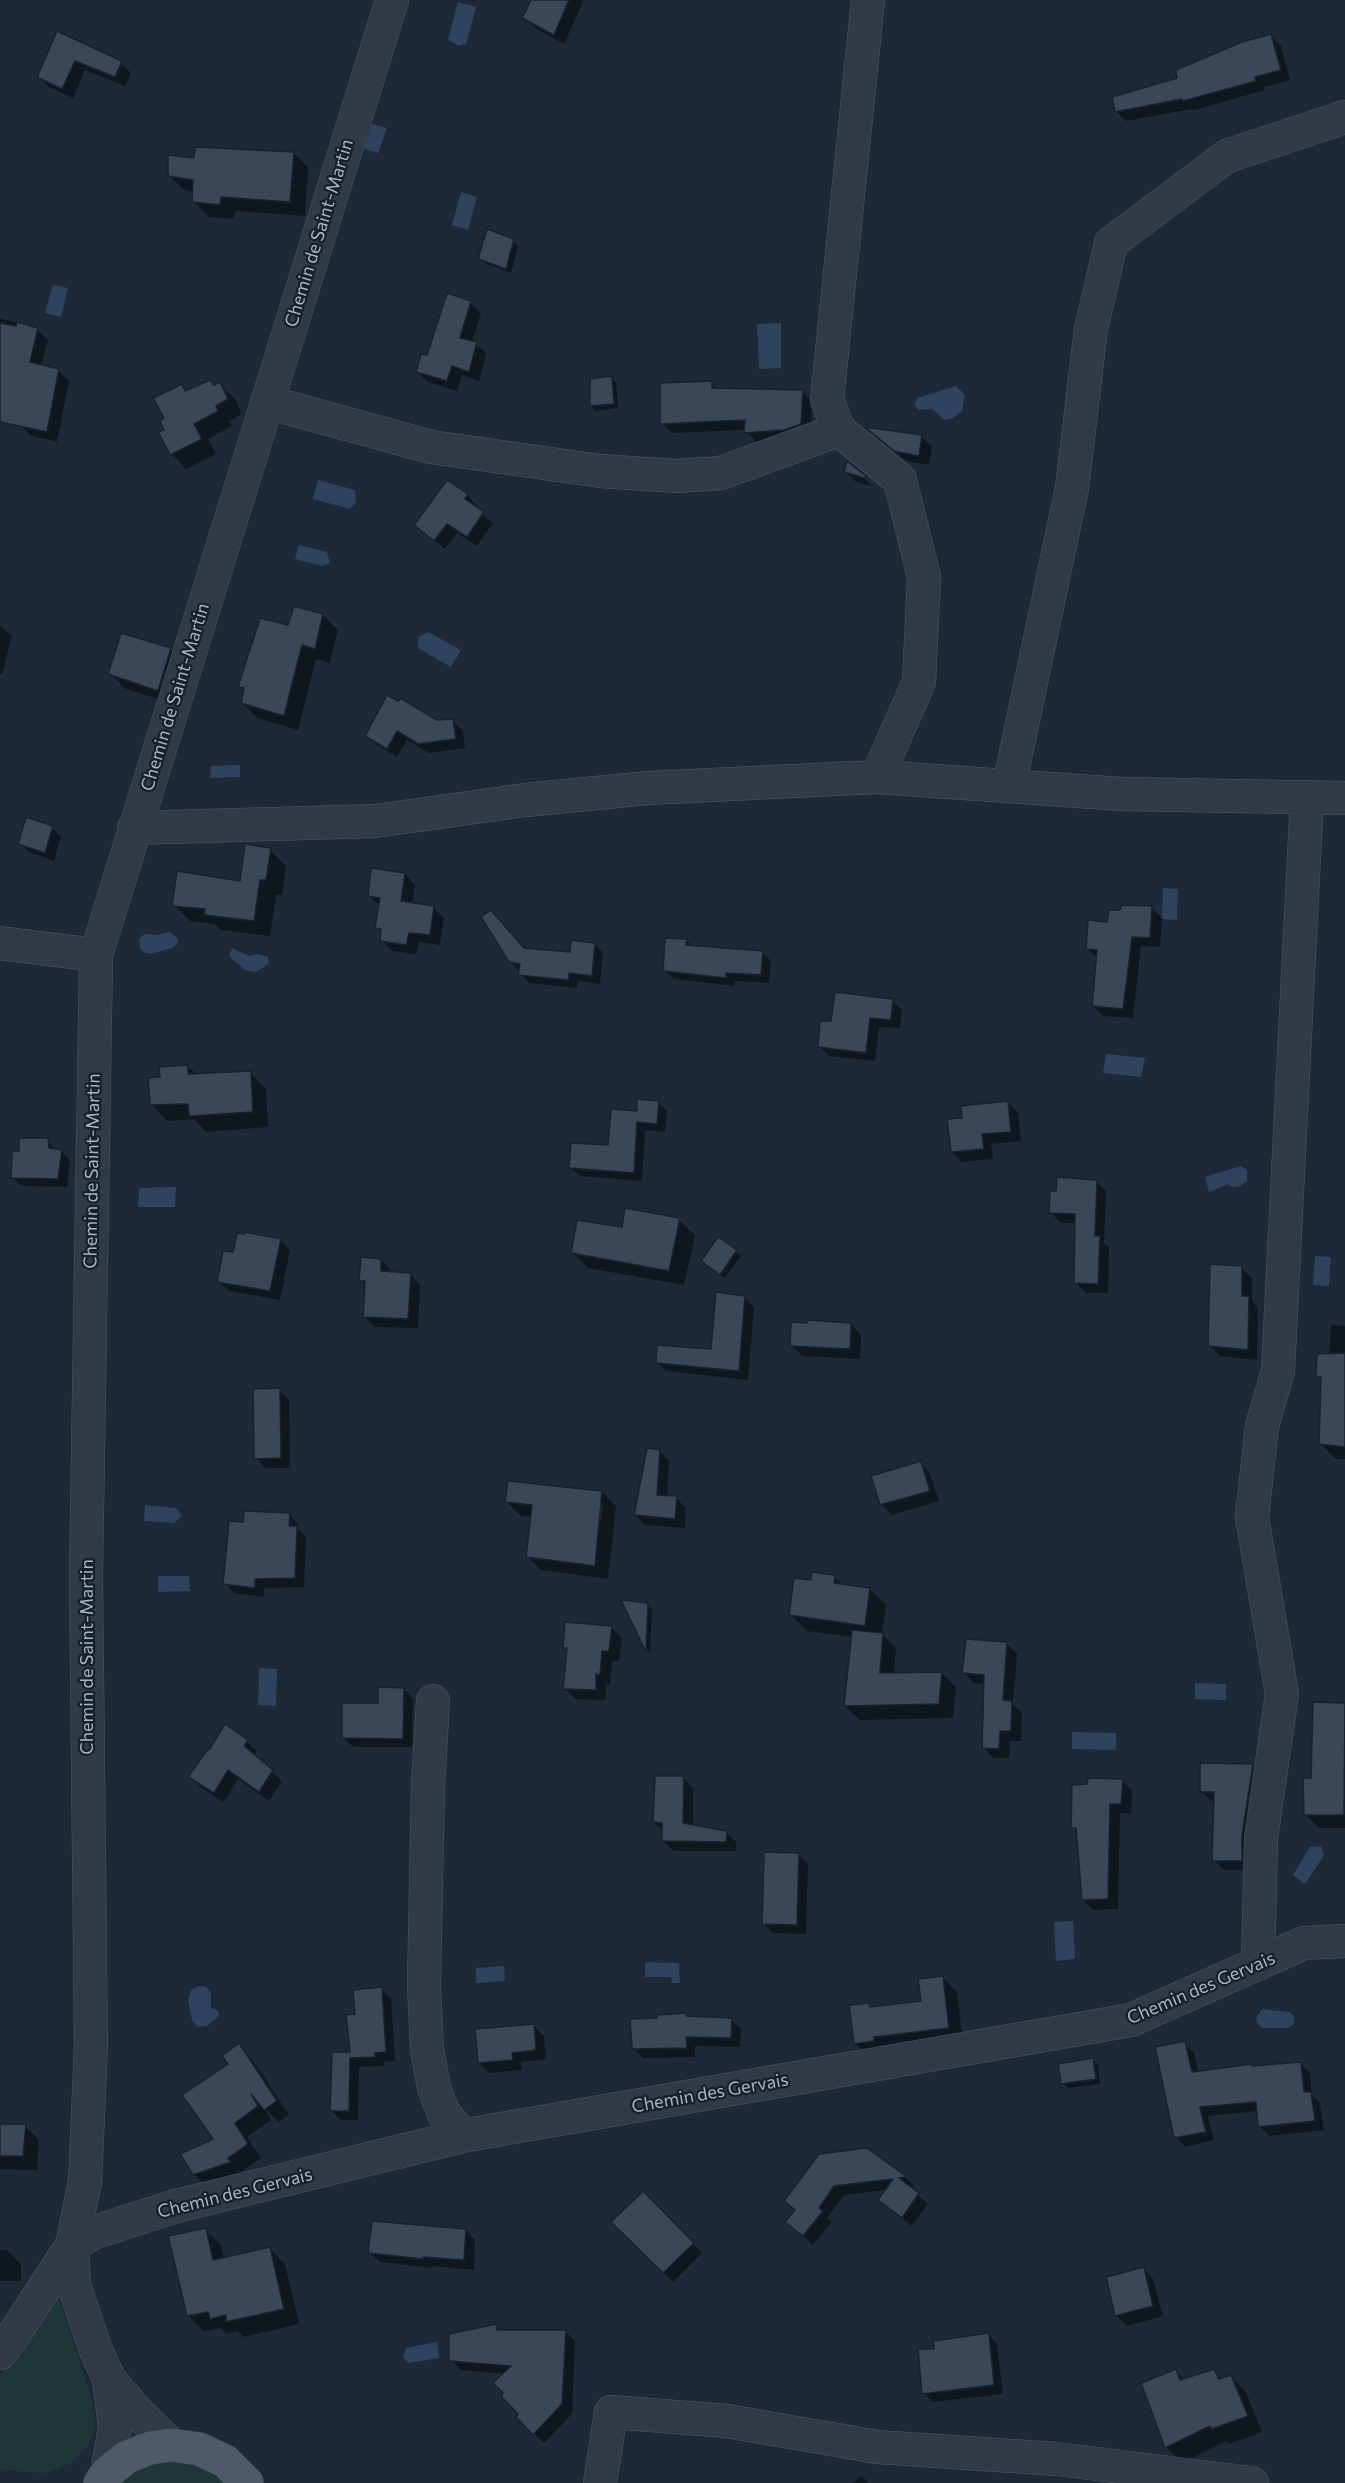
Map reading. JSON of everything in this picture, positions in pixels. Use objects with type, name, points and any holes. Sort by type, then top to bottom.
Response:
[{"type":"main road","points":[[104,2478],[127,2457],[150,2448],[171,2445],[199,2449],[225,2461],[246,2483]]},
{"type":"street","name":"Chemin de Saint-Martin","points":[[171,2445],[139,2414],[109,2379],[95,2348],[74,2284],[72,2245],[85,2182],[91,2046],[86,1576],[96,955],[392,0]]},
{"type":"street","points":[[868,0],[827,400],[839,430],[900,480],[924,577],[920,682],[877,777]]},
{"type":"street","points":[[1009,786],[1072,488],[1091,329],[1111,243],[1227,156],[1345,117]]},
{"type":"street","points":[[267,402],[431,447],[600,471],[677,476],[721,473],[839,430]]},
{"type":"street","points":[[134,828],[376,821],[525,800],[648,788],[877,777],[1122,794],[1345,798]]},
{"type":"street","points":[[1257,1964],[1261,1838],[1282,1694],[1252,1517],[1263,1426],[1278,1371],[1307,797]]},
{"type":"street","points":[[0,943],[96,955]]},
{"type":"street","points":[[433,1701],[428,1785],[424,1985],[427,2049],[434,2088],[444,2114],[457,2129],[467,2135]]},
{"type":"street","name":"Chemin des Gervais","points":[[72,2245],[95,2232],[176,2206],[467,2135],[1131,2020],[1304,1943],[1345,1941]]},
{"type":"street","points":[[0,2353],[72,2245]]},
{"type":"street","name":"Chemin de Saint-Martin","points":[[104,2478],[115,2428],[109,2379]]},
{"type":"street","points":[[600,2483],[611,2412],[728,2421],[876,2447],[1057,2459],[1252,2483]]},
{"type":"green space","points":[[57,2292],[93,2403],[95,2428],[88,2446],[73,2462],[45,2473],[0,2470],[0,2376]]},
{"type":"green space","points":[[164,2461],[187,2462],[209,2471],[223,2483],[121,2483],[142,2468]]},
{"type":"water","points":[[458,2],[476,7],[466,45],[459,46],[448,40]]},
{"type":"water","points":[[372,124],[387,128],[378,153],[364,149]]},
{"type":"water","points":[[461,192],[477,197],[468,230],[452,225]]},
{"type":"water","points":[[53,285],[68,288],[61,317],[45,313]]},
{"type":"water","points":[[781,323],[781,368],[759,369],[757,324]]},
{"type":"water","points":[[956,386],[965,395],[962,411],[953,418],[945,420],[932,409],[918,410],[914,404],[918,398]]},
{"type":"water","points":[[318,480],[355,490],[356,502],[350,509],[313,499]]},
{"type":"water","points":[[299,545],[327,552],[330,563],[322,566],[295,559]]},
{"type":"water","points":[[428,632],[461,650],[451,667],[418,648],[418,637]]},
{"type":"water","points":[[240,765],[240,777],[210,778],[211,766]]},
{"type":"water","points":[[1163,888],[1178,889],[1177,920],[1162,919]]},
{"type":"water","points":[[170,932],[178,939],[177,944],[172,948],[150,954],[140,948],[139,940],[144,934],[157,935]]},
{"type":"water","points":[[232,948],[249,956],[258,954],[268,957],[269,964],[256,972],[245,970],[229,956]]},
{"type":"water","points":[[1106,1054],[1145,1058],[1141,1077],[1103,1073]]},
{"type":"water","points":[[1241,1166],[1247,1170],[1247,1181],[1240,1186],[1232,1187],[1228,1184],[1209,1192],[1205,1177]]},
{"type":"water","points":[[176,1187],[175,1207],[138,1207],[139,1188]]},
{"type":"water","points":[[1315,1256],[1331,1257],[1329,1286],[1313,1285]]},
{"type":"water","points":[[145,1505],[176,1508],[182,1516],[174,1523],[144,1521]]},
{"type":"water","points":[[158,1576],[189,1576],[190,1591],[158,1592]]},
{"type":"water","points":[[259,1668],[277,1669],[276,1706],[258,1705]]},
{"type":"water","points":[[1195,1683],[1226,1684],[1226,1700],[1195,1699]]},
{"type":"water","points":[[1072,1732],[1116,1733],[1116,1750],[1072,1749]]},
{"type":"water","points":[[1321,1846],[1324,1855],[1305,1884],[1293,1875],[1310,1847]]},
{"type":"water","points":[[1073,1921],[1075,1959],[1056,1961],[1054,1922]]},
{"type":"water","points":[[645,1962],[679,1963],[680,1983],[672,1983],[671,1977],[645,1977]]},
{"type":"water","points":[[504,1966],[505,1981],[476,1983],[476,1968]]},
{"type":"water","points":[[199,1986],[206,1987],[211,1993],[211,2008],[218,2010],[219,2016],[207,2026],[197,2027],[192,2020],[188,2000],[191,1990]]},
{"type":"water","points":[[1262,2009],[1289,2012],[1294,2016],[1294,2024],[1288,2028],[1262,2028],[1256,2018]]},
{"type":"water","points":[[437,2342],[439,2358],[408,2363],[403,2357],[406,2348]]},
{"type":"building","points":[[531,0],[569,0],[554,35],[522,18]]},
{"type":"building","points":[[57,31],[122,61],[115,77],[75,61],[62,89],[37,77]]},
{"type":"building","points":[[1271,34],[1281,70],[1255,77],[1256,81],[1183,101],[1182,99],[1115,112],[1112,97],[1177,78],[1176,70],[1242,42]]},
{"type":"building","points":[[195,147],[294,152],[290,202],[221,197],[220,205],[192,202],[193,180],[168,176],[168,155],[194,158]]},
{"type":"building","points":[[487,229],[514,239],[506,269],[478,259]]},
{"type":"building","points":[[447,293],[471,301],[460,338],[477,342],[469,372],[452,366],[447,381],[416,372],[421,354],[427,355]]},
{"type":"building","points":[[17,322],[38,328],[30,362],[59,369],[47,432],[0,422],[0,323],[16,326]]},
{"type":"building","points":[[612,376],[614,404],[590,406],[590,379]]},
{"type":"building","points":[[210,380],[214,385],[220,382],[228,399],[216,406],[218,411],[194,424],[202,439],[170,455],[158,432],[164,430],[160,421],[164,418],[153,398],[182,384],[185,391]]},
{"type":"building","points":[[712,381],[712,388],[803,390],[801,424],[784,430],[744,433],[745,420],[660,424],[660,383]]},
{"type":"building","points":[[865,427],[922,435],[919,456],[894,451]]},
{"type":"building","points":[[847,461],[866,476],[865,478],[844,472]]},
{"type":"building","points":[[447,480],[468,494],[465,499],[484,512],[467,537],[447,524],[434,541],[414,525]]},
{"type":"building","points":[[294,606],[323,614],[315,649],[302,645],[284,716],[241,703],[244,688],[238,687],[260,618],[288,625]]},
{"type":"building","points":[[121,633],[171,648],[158,691],[108,674]]},
{"type":"building","points":[[387,695],[398,701],[400,698],[437,720],[453,719],[456,739],[418,744],[397,731],[387,749],[365,736]]},
{"type":"building","points":[[26,817],[53,826],[45,853],[18,844]]},
{"type":"building","points":[[245,844],[271,848],[266,880],[260,880],[254,921],[204,915],[205,909],[172,906],[177,871],[240,881]]},
{"type":"building","points":[[371,868],[405,873],[401,901],[434,906],[430,935],[409,933],[406,945],[380,941],[381,929],[375,928],[380,898],[368,896]]},
{"type":"building","points":[[1122,905],[1152,906],[1150,938],[1132,937],[1123,1009],[1092,1006],[1097,950],[1086,949],[1088,920],[1107,922],[1109,910],[1120,910]]},
{"type":"building","points":[[491,910],[524,948],[570,952],[571,940],[595,943],[592,976],[569,973],[569,980],[518,975],[520,964],[509,962],[481,917]]},
{"type":"building","points":[[665,938],[687,939],[686,945],[763,951],[761,975],[726,973],[726,978],[663,971]]},
{"type":"building","points":[[835,992],[893,999],[891,1020],[870,1018],[866,1053],[818,1047],[820,1021],[831,1021]]},
{"type":"building","points":[[188,1065],[188,1074],[251,1071],[253,1112],[189,1116],[188,1104],[150,1105],[148,1078],[160,1077],[159,1067]]},
{"type":"building","points":[[637,1099],[659,1101],[657,1124],[637,1122],[634,1173],[569,1168],[571,1143],[608,1145],[611,1109],[637,1111]]},
{"type":"building","points":[[1008,1101],[1011,1132],[982,1134],[984,1149],[951,1152],[947,1119],[962,1118],[961,1106]]},
{"type":"building","points":[[19,1138],[48,1138],[49,1148],[62,1150],[58,1179],[11,1178],[12,1151],[19,1151]]},
{"type":"building","points":[[1057,1177],[1097,1180],[1095,1236],[1100,1236],[1098,1284],[1074,1283],[1075,1214],[1049,1213],[1050,1191],[1056,1191]]},
{"type":"building","points":[[625,1208],[680,1218],[669,1271],[571,1253],[577,1220],[622,1227]]},
{"type":"building","points":[[245,1232],[281,1239],[270,1291],[217,1282],[223,1251],[233,1252],[237,1233],[245,1234]]},
{"type":"building","points":[[718,1237],[737,1250],[720,1275],[701,1261]]},
{"type":"building","points":[[361,1257],[381,1259],[381,1271],[411,1273],[408,1319],[363,1317],[365,1281],[359,1281]]},
{"type":"building","points":[[1210,1264],[1242,1266],[1242,1296],[1249,1296],[1248,1350],[1208,1346]]},
{"type":"building","points":[[716,1292],[745,1296],[739,1371],[656,1363],[657,1345],[711,1349]]},
{"type":"building","points":[[807,1320],[851,1323],[850,1349],[790,1346],[791,1322],[807,1323]]},
{"type":"building","points":[[1345,1353],[1345,1447],[1319,1444],[1321,1377],[1316,1377],[1317,1354]]},
{"type":"building","points":[[280,1388],[281,1458],[254,1459],[253,1389]]},
{"type":"building","points":[[647,1448],[660,1450],[657,1495],[677,1496],[675,1519],[634,1515]]},
{"type":"building","points":[[921,1461],[930,1491],[880,1505],[871,1476]]},
{"type":"building","points":[[508,1481],[602,1491],[595,1566],[526,1557],[532,1505],[505,1502]]},
{"type":"building","points":[[244,1511],[290,1513],[289,1526],[297,1526],[295,1578],[255,1579],[255,1588],[223,1584],[229,1521],[243,1522]]},
{"type":"building","points":[[812,1572],[835,1575],[834,1583],[870,1588],[865,1626],[789,1615],[794,1578],[811,1580]]},
{"type":"building","points":[[621,1600],[648,1603],[646,1652]]},
{"type":"building","points":[[565,1622],[612,1626],[609,1651],[602,1651],[600,1675],[596,1674],[596,1690],[563,1689],[567,1648],[563,1648]]},
{"type":"building","points":[[852,1630],[883,1633],[880,1673],[942,1672],[939,1704],[844,1706]]},
{"type":"building","points":[[966,1639],[1007,1642],[1003,1700],[1012,1701],[1011,1731],[1000,1731],[999,1749],[982,1748],[984,1675],[962,1673]]},
{"type":"building","points":[[378,1687],[404,1688],[403,1739],[342,1738],[342,1703],[378,1703]]},
{"type":"building","points":[[1313,1702],[1345,1703],[1344,1815],[1304,1815],[1303,1778],[1311,1778]]},
{"type":"building","points":[[225,1724],[248,1740],[244,1746],[273,1770],[259,1792],[228,1770],[214,1793],[188,1777]]},
{"type":"building","points":[[1200,1763],[1253,1764],[1242,1835],[1242,1861],[1212,1861],[1214,1792],[1200,1792]]},
{"type":"building","points":[[655,1776],[684,1776],[683,1823],[727,1831],[726,1842],[662,1841],[662,1823],[653,1822]]},
{"type":"building","points":[[1088,1778],[1123,1779],[1121,1804],[1110,1804],[1108,1899],[1082,1900],[1076,1828],[1071,1828],[1072,1785],[1087,1784]]},
{"type":"building","points":[[764,1852],[799,1853],[797,1925],[762,1924]]},
{"type":"building","points":[[943,1976],[949,2028],[874,2037],[874,2041],[854,2044],[849,2005],[869,2003],[870,2007],[921,2001],[918,1979]]},
{"type":"building","points":[[382,1987],[386,2052],[375,2053],[375,2057],[350,2058],[349,2111],[330,2111],[332,2052],[350,2052],[346,2015],[355,2014],[353,1990]]},
{"type":"building","points":[[686,2013],[686,2016],[732,2018],[731,2038],[686,2037],[687,2048],[632,2049],[630,2019],[657,2018],[656,2015]]},
{"type":"building","points":[[534,2024],[536,2050],[512,2053],[513,2060],[478,2063],[475,2029]]},
{"type":"building","points":[[1185,2041],[1192,2072],[1252,2064],[1252,2066],[1301,2062],[1304,2092],[1311,2092],[1315,2121],[1258,2127],[1256,2102],[1200,2107],[1206,2132],[1174,2138],[1155,2047]]},
{"type":"building","points":[[239,2043],[277,2101],[264,2110],[251,2094],[258,2106],[235,2123],[248,2144],[228,2158],[231,2162],[193,2175],[180,2154],[213,2139],[182,2095],[228,2064],[222,2056]]},
{"type":"building","points":[[1093,2058],[1096,2079],[1061,2084],[1058,2064]]},
{"type":"building","points":[[0,2124],[26,2124],[23,2156],[0,2156]]},
{"type":"building","points":[[867,2148],[907,2177],[899,2178],[919,2193],[902,2218],[878,2200],[893,2179],[834,2186],[819,2208],[823,2211],[803,2236],[785,2222],[795,2210],[784,2201],[819,2154]]},
{"type":"building","points":[[643,2191],[694,2243],[663,2273],[611,2222]]},
{"type":"building","points":[[372,2221],[466,2229],[464,2260],[423,2257],[423,2259],[368,2253]]},
{"type":"building","points":[[206,2228],[213,2260],[270,2247],[284,2309],[226,2322],[226,2315],[210,2319],[208,2312],[187,2316],[168,2236]]},
{"type":"building","points":[[1144,2267],[1153,2306],[1115,2316],[1106,2277]]},
{"type":"building","points":[[496,2324],[497,2330],[566,2330],[562,2404],[533,2435],[516,2417],[518,2414],[501,2396],[503,2393],[493,2383],[511,2366],[449,2361],[449,2334]]},
{"type":"building","points":[[989,2333],[994,2385],[922,2394],[918,2349],[934,2349],[933,2341]]},
{"type":"building","points":[[1176,2369],[1180,2380],[1214,2369],[1219,2379],[1231,2375],[1248,2416],[1212,2429],[1210,2426],[1165,2448],[1141,2383]]}]
